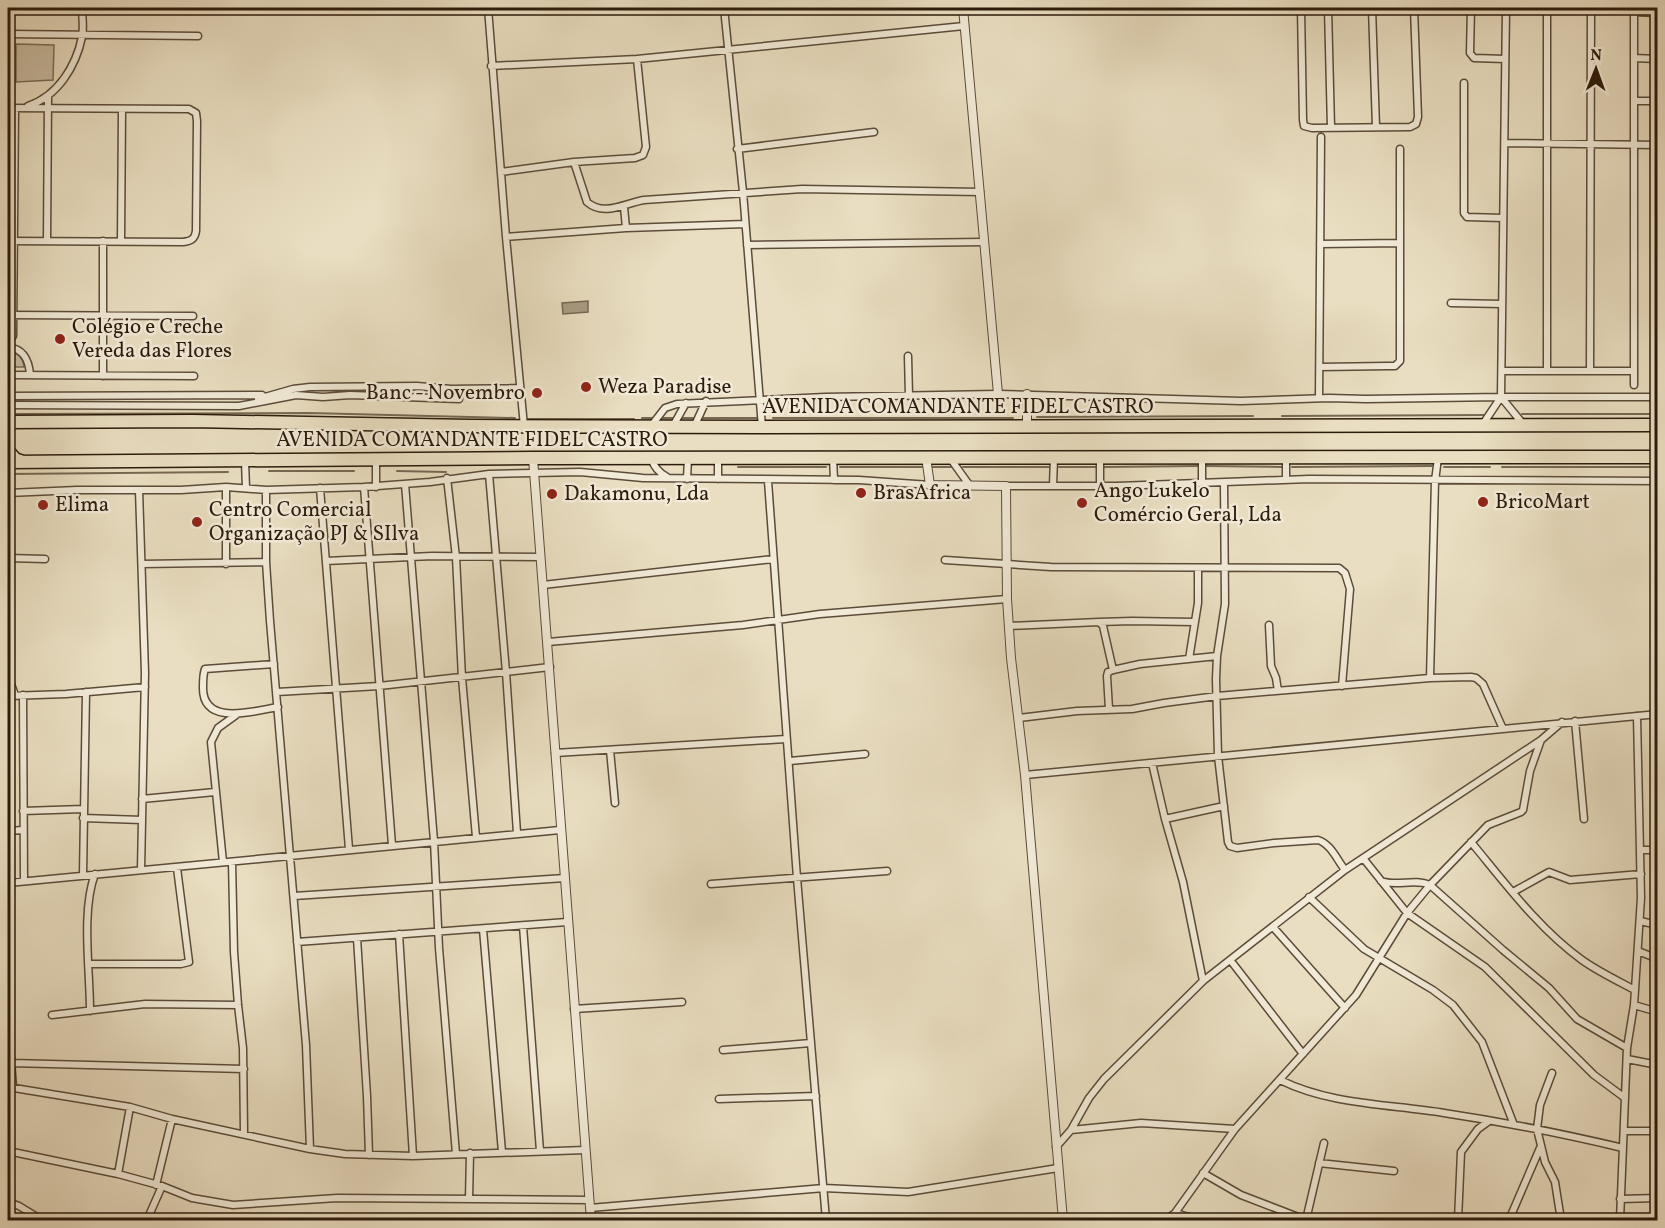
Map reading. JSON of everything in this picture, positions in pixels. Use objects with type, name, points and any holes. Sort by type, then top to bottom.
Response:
[{"type":"highway","name":"AVENIDA COMANDANTE FIDEL CASTRO","points":[[8,422],[192,421],[673,427],[1658,425]]},
{"type":"highway","points":[[8,434],[15,425],[24,423]]},
{"type":"highway","points":[[8,451],[15,459],[24,462]]},
{"type":"highway","name":"AVENIDA COMANDANTE FIDEL CASTRO","points":[[8,462],[926,457],[1658,458]]},
{"type":"street","points":[[15,108],[34,104],[48,96],[69,71],[82,35],[82,8]]},
{"type":"street","points":[[488,8],[491,66],[524,426]]},
{"type":"street","points":[[724,8],[743,192],[762,427]]},
{"type":"street","points":[[963,8],[998,394]]},
{"type":"street","points":[[1301,8],[1303,120],[1304,126],[1312,128],[1410,127],[1416,124],[1418,117],[1414,8]]},
{"type":"street","points":[[1328,8],[1331,128]]},
{"type":"street","points":[[1372,8],[1376,127]]},
{"type":"street","points":[[1471,8],[1470,53],[1474,58],[1505,59]]},
{"type":"street","points":[[1482,425],[1491,415],[1501,397],[1506,8]]},
{"type":"street","points":[[1547,8],[1547,371]]},
{"type":"street","points":[[1590,371],[1591,8]]},
{"type":"street","points":[[1634,385],[1634,10],[1658,13]]},
{"type":"street","points":[[491,66],[637,59],[728,48],[964,26]]},
{"type":"street","points":[[8,34],[198,36]]},
{"type":"street","points":[[1634,58],[1658,59]]},
{"type":"street","points":[[501,172],[574,162],[635,158],[645,152],[637,59]]},
{"type":"street","points":[[1464,82],[1464,213],[1467,217],[1474,219],[1503,218]]},
{"type":"street","points":[[47,241],[48,96]]},
{"type":"street","points":[[1634,101],[1658,101]]},
{"type":"street","points":[[8,108],[189,109],[196,113],[197,121],[195,237],[189,241],[11,241]]},
{"type":"street","points":[[13,336],[10,315],[15,108]]},
{"type":"street","points":[[121,241],[122,109]]},
{"type":"street","points":[[737,149],[874,132]]},
{"type":"street","points":[[1319,398],[1321,137]]},
{"type":"street","points":[[1505,142],[1658,145]]},
{"type":"street","points":[[1320,367],[1395,366],[1400,361],[1400,149]]},
{"type":"street","points":[[574,162],[584,195],[590,205],[599,209],[624,207],[644,200],[743,192],[831,189],[980,192]]},
{"type":"street","points":[[624,207],[626,228]]},
{"type":"street","points":[[506,237],[626,228],[745,224]]},
{"type":"street","points":[[103,241],[103,376]]},
{"type":"street","points":[[747,245],[984,242]]},
{"type":"street","points":[[1320,244],[1401,243]]},
{"type":"street","points":[[1451,303],[1502,304]]},
{"type":"street","points":[[10,315],[193,316]]},
{"type":"street","points":[[11,347],[26,357],[30,375]]},
{"type":"street","points":[[908,356],[909,396]]},
{"type":"street","points":[[1502,371],[1634,371]]},
{"type":"street","points":[[8,375],[194,376]]},
{"type":"street","points":[[239,406],[293,389],[346,386],[520,388]]},
{"type":"street","points":[[650,426],[664,408],[706,401],[998,394],[1241,401],[1319,398],[1658,397]]},
{"type":"street","points":[[1027,394],[1027,426]]},
{"type":"street","points":[[8,396],[268,395]]},
{"type":"street","points":[[8,405],[239,406],[296,395],[459,399]]},
{"type":"street","points":[[1501,397],[1523,425]]},
{"type":"street","points":[[694,427],[706,401]]},
{"type":"street","points":[[673,427],[686,403]]},
{"type":"street","points":[[926,457],[930,485]]},
{"type":"street","points":[[950,457],[970,486]]},
{"type":"street","points":[[1053,486],[1054,457]]},
{"type":"street","points":[[1100,457],[1100,486]]},
{"type":"street","points":[[533,458],[591,1221]]},
{"type":"street","points":[[651,458],[653,465],[660,473],[674,479]]},
{"type":"street","points":[[687,479],[688,458]]},
{"type":"street","points":[[718,458],[718,479]]},
{"type":"street","points":[[833,458],[834,480]]},
{"type":"street","points":[[1202,458],[1202,484]]},
{"type":"street","points":[[1286,458],[1286,479]]},
{"type":"street","points":[[1430,678],[1435,481],[1438,458]]},
{"type":"street","points":[[376,459],[376,487]]},
{"type":"street","points":[[245,461],[246,488]]},
{"type":"street","points":[[8,493],[226,487],[266,490],[376,487],[489,474],[580,472],[612,477],[768,481],[834,480],[970,486],[1202,484],[1286,479],[1658,481]]},
{"type":"street","points":[[489,474],[517,833]]},
{"type":"street","points":[[447,478],[456,557],[462,678],[476,837]]},
{"type":"street","points":[[768,481],[786,738],[790,761],[797,878],[826,1221]]},
{"type":"street","points":[[1224,483],[1225,604],[1217,656],[1217,696],[1218,756],[1230,846],[1237,848],[1318,840],[1324,842],[1345,870]]},
{"type":"street","points":[[405,484],[434,841],[456,1154]]},
{"type":"street","points":[[1006,486],[1009,626],[1025,775],[1063,1221]]},
{"type":"street","points":[[226,487],[226,564]]},
{"type":"street","points":[[364,487],[392,845]]},
{"type":"street","points":[[320,489],[349,849]]},
{"type":"street","points":[[139,490],[145,687],[141,870]]},
{"type":"street","points":[[266,490],[266,562],[306,1046],[310,1149]]},
{"type":"street","points":[[326,561],[540,557]]},
{"type":"street","points":[[8,558],[45,558]]},
{"type":"street","points":[[543,585],[773,559]]},
{"type":"street","points":[[945,560],[1051,567],[1332,567],[1342,570],[1350,589],[1342,686]]},
{"type":"street","points":[[142,564],[266,562]]},
{"type":"street","points":[[1189,659],[1198,603],[1198,568]]},
{"type":"street","points":[[548,642],[743,625],[819,614],[1007,599]]},
{"type":"street","points":[[1009,626],[1132,621],[1194,622]]},
{"type":"street","points":[[1099,622],[1103,626],[1113,670]]},
{"type":"street","points":[[1269,625],[1271,666],[1278,691]]},
{"type":"street","points":[[1109,708],[1108,672],[1140,664],[1217,656]]},
{"type":"street","points":[[274,664],[209,667],[204,670],[203,692],[205,703],[220,712],[236,715],[278,707]]},
{"type":"street","points":[[277,692],[379,686],[550,667]]},
{"type":"street","points":[[8,676],[15,695]]},
{"type":"street","points":[[1019,718],[1109,708],[1132,709],[1164,702],[1217,696],[1430,678],[1471,677],[1480,680],[1503,729]]},
{"type":"street","points":[[8,696],[145,687]]},
{"type":"street","points":[[84,875],[86,692]]},
{"type":"street","points":[[23,695],[24,881]]},
{"type":"street","points":[[1025,775],[1658,714]]},
{"type":"street","points":[[223,862],[211,742],[218,728],[236,715]]},
{"type":"street","points":[[1620,1221],[1627,1048],[1634,1005],[1640,921],[1641,850],[1637,716]]},
{"type":"street","points":[[1575,721],[1584,819]]},
{"type":"street","points":[[1056,1147],[1071,1130],[1089,1098],[1104,1079],[1203,981],[1345,870],[1541,740],[1562,722]]},
{"type":"street","points":[[555,753],[786,738]]},
{"type":"street","points":[[1166,1221],[1175,1213],[1235,1129],[1356,995],[1407,913],[1430,885],[1488,825],[1523,810],[1529,778],[1541,740]]},
{"type":"street","points":[[610,750],[615,803]]},
{"type":"street","points":[[790,761],[865,754]]},
{"type":"street","points":[[1152,763],[1183,882],[1203,981]]},
{"type":"street","points":[[142,799],[215,792]]},
{"type":"street","points":[[1165,819],[1224,806]]},
{"type":"street","points":[[23,811],[83,809]]},
{"type":"street","points":[[83,818],[142,820]]},
{"type":"street","points":[[8,831],[23,830]]},
{"type":"street","points":[[8,883],[560,830]]},
{"type":"street","points":[[1472,842],[1535,918],[1582,960],[1635,990]]},
{"type":"street","points":[[1641,850],[1658,850]]},
{"type":"street","points":[[1363,858],[1407,913],[1485,967],[1594,1075],[1625,1098]]},
{"type":"street","points":[[232,862],[238,1005],[244,1069],[244,1133]]},
{"type":"street","points":[[89,964],[181,964],[189,962],[177,868]]},
{"type":"street","points":[[711,884],[887,871]]},
{"type":"street","points":[[1513,892],[1549,872],[1570,880],[1641,874]]},
{"type":"street","points":[[90,1011],[88,906],[90,886],[95,874]]},
{"type":"street","points":[[294,896],[565,878]]},
{"type":"street","points":[[1380,880],[1396,884],[1418,882],[1430,885],[1549,988],[1576,1019],[1627,1048]]},
{"type":"street","points":[[1309,897],[1356,942],[1453,1005],[1482,1042],[1514,1125]]},
{"type":"street","points":[[1640,921],[1658,925]]},
{"type":"street","points":[[297,942],[567,922]]},
{"type":"street","points":[[523,926],[540,1151]]},
{"type":"street","points":[[1273,927],[1345,1008]]},
{"type":"street","points":[[483,929],[502,1152]]},
{"type":"street","points":[[399,934],[413,1156]]},
{"type":"street","points":[[357,938],[369,1155]]},
{"type":"street","points":[[1638,951],[1658,959]]},
{"type":"street","points":[[1231,961],[1303,1054]]},
{"type":"street","points":[[574,1010],[682,1002]]},
{"type":"street","points":[[52,1015],[145,1004],[238,1005]]},
{"type":"street","points":[[1634,1005],[1658,1012]]},
{"type":"street","points":[[8,1022],[10,1087],[130,1107],[172,1119],[310,1149],[369,1155],[413,1156],[585,1150]]},
{"type":"street","points":[[723,1050],[811,1043]]},
{"type":"street","points":[[1627,1059],[1658,1065]]},
{"type":"street","points":[[11,1063],[244,1069]]},
{"type":"street","points":[[1552,1073],[1540,1105],[1537,1130],[1540,1148],[1555,1182],[1561,1221]]},
{"type":"street","points":[[1280,1080],[1299,1089],[1323,1096],[1442,1112],[1623,1148]]},
{"type":"street","points":[[719,1099],[816,1096]]},
{"type":"street","points":[[118,1174],[130,1107]]},
{"type":"street","points":[[147,1221],[159,1186],[172,1119]]},
{"type":"street","points":[[1458,1221],[1461,1152],[1478,1129],[1489,1121]]},
{"type":"street","points":[[1071,1130],[1141,1123],[1235,1129]]},
{"type":"street","points":[[1624,1131],[1658,1131]]},
{"type":"street","points":[[1203,1173],[1241,1195],[1306,1220],[1324,1143]]},
{"type":"street","points":[[1509,1221],[1540,1148]]},
{"type":"street","points":[[8,1150],[118,1174],[192,1198],[233,1205],[326,1198],[469,1199],[590,1204],[824,1188],[908,1192],[1058,1168]]},
{"type":"street","points":[[469,1199],[470,1153]]},
{"type":"street","points":[[1319,1163],[1394,1171]]},
{"type":"street","points":[[1620,1199],[1658,1198]]},
{"type":"street","points":[[8,1202],[34,1214],[42,1221]]},
{"type":"street","points":[[1175,1213],[1199,1221]]},
{"type":"shaded area","points":[[16,44],[54,45],[53,80],[16,82]]},
{"type":"shaded area","points":[[588,301],[588,312],[563,314],[562,303]]},
{"type":"shaded area","points":[[8,350],[19,356],[24,367],[8,367]]},
{"type":"waterway","points":[[8,414],[309,413],[515,418]]},
{"type":"waterway","points":[[1522,414],[1658,414]]},
{"type":"waterway","points":[[1282,416],[1486,415]]},
{"type":"waterway","points":[[1037,417],[1253,416]]},
{"type":"waterway","points":[[642,418],[654,418]]},
{"type":"waterway","points":[[659,418],[675,418]]},
{"type":"waterway","points":[[680,418],[759,418]]},
{"type":"waterway","points":[[773,418],[1013,418]]},
{"type":"waterway","points":[[529,419],[634,419]]},
{"type":"waterway","points":[[1103,467],[1199,466]]},
{"type":"waterway","points":[[1205,466],[1282,467]]},
{"type":"waterway","points":[[1292,467],[1432,466]]},
{"type":"waterway","points":[[738,467],[826,467]]},
{"type":"waterway","points":[[840,467],[922,467]]},
{"type":"waterway","points":[[932,467],[952,467]]},
{"type":"waterway","points":[[963,467],[1050,467]]},
{"type":"waterway","points":[[1059,467],[1098,467]]},
{"type":"waterway","points":[[1444,467],[1490,467]]},
{"type":"waterway","points":[[1502,467],[1658,467]]},
{"type":"waterway","points":[[269,471],[354,471]]},
{"type":"waterway","points":[[397,471],[446,472]]},
{"type":"waterway","points":[[8,474],[228,472]]},
{"type":"place","name":"Colégio e Creche Vereda das Flores","points":[[60,339]]},
{"type":"place","name":"Weza Paradise","points":[[586,387]]},
{"type":"place","name":"Banc - Novembro","points":[[537,393]]},
{"type":"place","name":"BrasAfrica","points":[[861,493]]},
{"type":"place","name":"Dakamonu, Lda","points":[[552,494]]},
{"type":"place","name":"BricoMart","points":[[1483,502]]},
{"type":"place","name":"Ango Lukelo Comércio Geral, Lda","points":[[1082,503]]},
{"type":"place","name":"Elima","points":[[43,505]]},
{"type":"place","name":"Centro Comercial Organização PJ & SIlva","points":[[197,522]]}]
